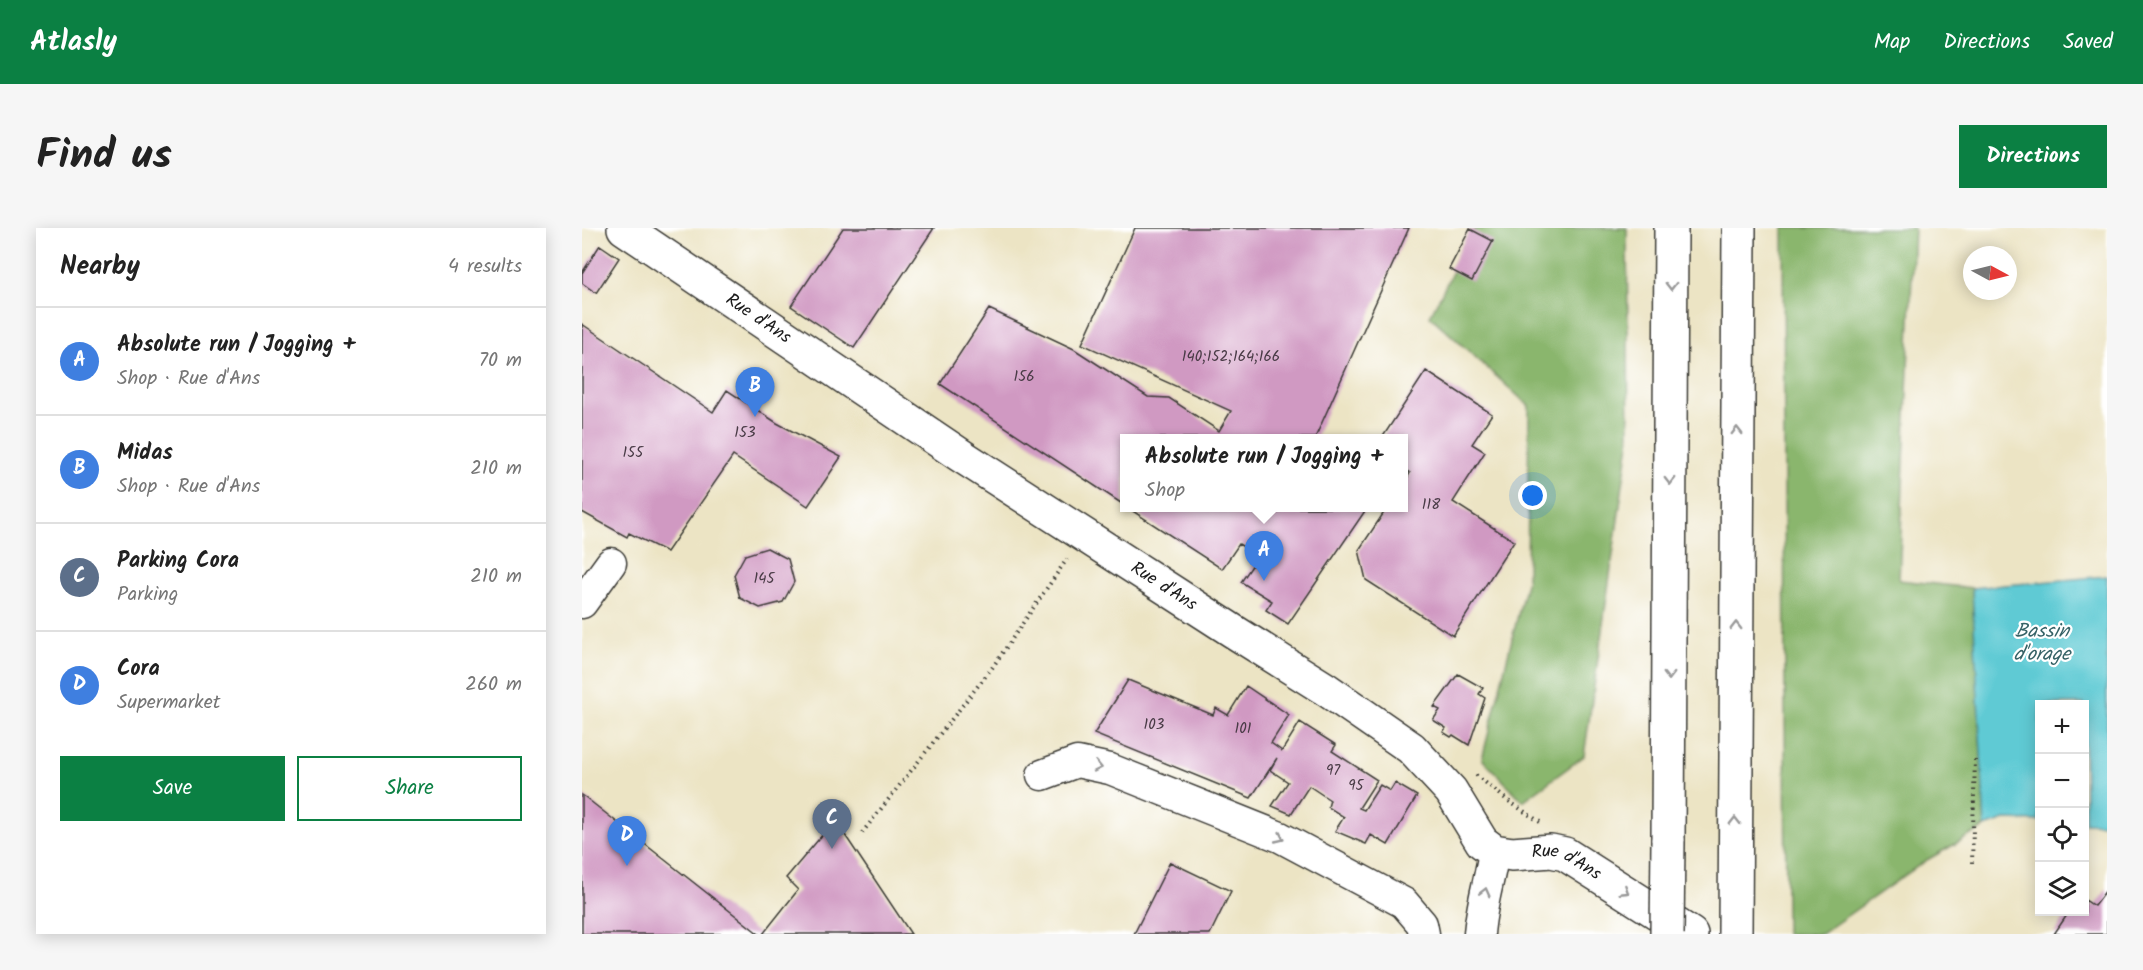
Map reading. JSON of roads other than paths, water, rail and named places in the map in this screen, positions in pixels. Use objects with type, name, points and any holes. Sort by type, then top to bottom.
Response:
[{"type":"main road","name":"Rue d'Ans","points":[[624,228],[960,454],[1327,690],[1411,748],[1451,791],[1482,842],[1494,851],[1512,854],[1551,852],[1565,854],[1690,934]]},
{"type":"main road","points":[[1667,934],[1671,228]]},
{"type":"main road","points":[[1735,934],[1738,228]]},
{"type":"street","points":[[582,603],[611,563]]},
{"type":"street","points":[[1042,775],[1077,762],[1110,769],[1280,837],[1404,903],[1422,924],[1424,934]]},
{"type":"street","points":[[1479,934],[1481,910],[1494,851]]},
{"type":"water","name":"Bassin d'orage","points":[[2107,576],[2107,824],[2089,823],[2089,700],[2035,700],[2035,821],[2005,820],[1985,827],[1972,588]]},
{"type":"place","name":"Midas","points":[[755,417]]},
{"type":"place","name":"Absolute run / Jogging +","points":[[1264,581]]},
{"type":"place","name":"Parking Cora","points":[[832,849]]},
{"type":"place","name":"Cora","points":[[627,866]]}]
